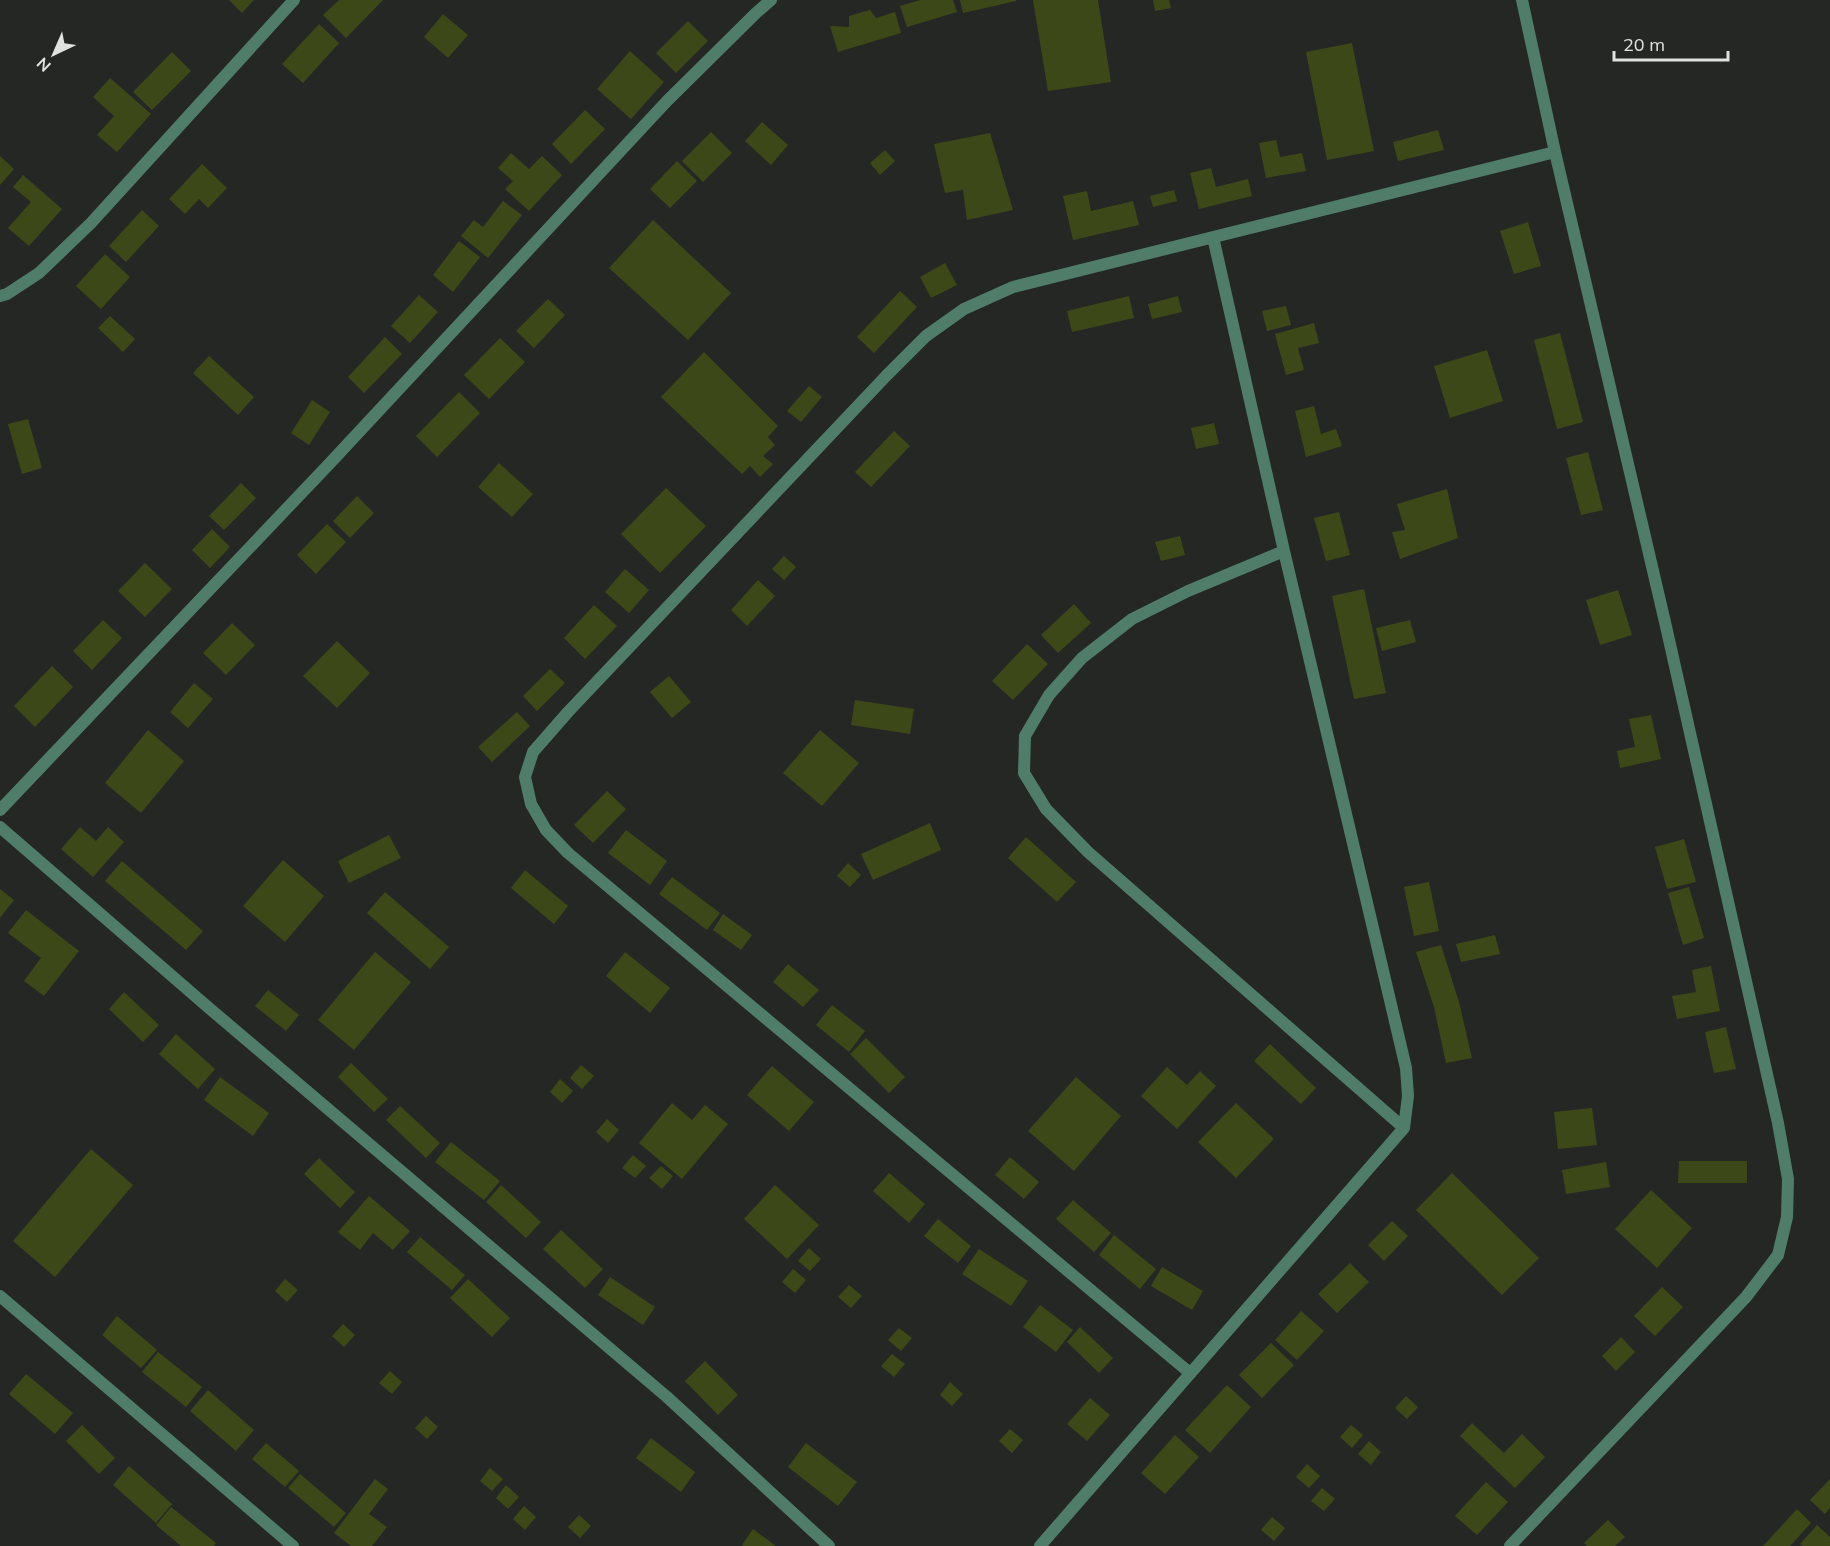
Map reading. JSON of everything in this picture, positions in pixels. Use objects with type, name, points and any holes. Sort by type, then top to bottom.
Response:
[{"type":"street","points":[[0,296],[8,294],[39,273],[91,223],[294,0]]},
{"type":"street","points":[[0,810],[339,454],[667,101],[771,0]]},
{"type":"street","points":[[1510,1546],[1746,1297],[1778,1255],[1787,1217],[1788,1179],[1776,1114],[1522,0]]},
{"type":"street","points":[[1190,1373],[568,853],[546,830],[531,804],[525,777],[532,752],[926,336],[964,309],[1012,287],[1555,152]]},
{"type":"street","points":[[1040,1546],[1404,1128],[1408,1096],[1406,1068],[1284,551],[1213,237]]},
{"type":"street","points":[[1284,551],[1188,591],[1132,619],[1082,658],[1049,695],[1025,736],[1024,773],[1046,809],[1088,852],[1404,1128]]},
{"type":"street","points":[[0,826],[209,1008],[667,1397],[829,1546]]},
{"type":"street","points":[[0,1296],[293,1546]]},
{"type":"building","points":[[229,0],[254,0],[242,13]]},
{"type":"building","points":[[339,0],[383,0],[346,38],[323,15]]},
{"type":"building","points":[[920,0],[953,0],[957,12],[907,27],[900,6]]},
{"type":"building","points":[[960,0],[1016,0],[1016,1],[963,13]]},
{"type":"building","points":[[1033,0],[1098,0],[1111,82],[1048,91]]},
{"type":"building","points":[[1153,0],[1169,0],[1171,8],[1155,11]]},
{"type":"building","points":[[870,10],[876,18],[895,12],[901,33],[838,52],[830,26],[849,27],[849,16]]},
{"type":"building","points":[[443,14],[468,35],[448,58],[424,37]]},
{"type":"building","points":[[688,21],[708,41],[676,73],[656,53]]},
{"type":"building","points":[[319,24],[339,43],[303,83],[282,64]]},
{"type":"building","points":[[1352,43],[1374,151],[1327,160],[1306,52]]},
{"type":"building","points":[[630,51],[664,82],[631,119],[597,89]]},
{"type":"building","points":[[172,52],[191,71],[152,110],[133,92]]},
{"type":"building","points":[[110,78],[151,114],[117,152],[97,135],[114,116],[93,97]]},
{"type":"building","points":[[585,110],[605,129],[571,164],[552,144]]},
{"type":"building","points":[[762,122],[788,145],[771,165],[745,141]]},
{"type":"building","points":[[1438,130],[1444,150],[1398,161],[1393,142]]},
{"type":"building","points":[[711,132],[732,153],[703,182],[682,161]]},
{"type":"building","points":[[990,133],[1013,210],[967,220],[963,190],[945,193],[934,144]]},
{"type":"building","points":[[1276,140],[1280,157],[1302,153],[1306,171],[1266,178],[1259,143]]},
{"type":"building","points":[[885,150],[895,161],[880,175],[870,163]]},
{"type":"building","points":[[511,153],[529,169],[542,156],[562,175],[529,211],[505,189],[513,181],[498,168]]},
{"type":"building","points":[[0,156],[14,169],[0,185]]},
{"type":"building","points":[[677,161],[697,181],[670,208],[650,189]]},
{"type":"building","points":[[202,164],[227,188],[208,208],[199,199],[185,214],[169,199]]},
{"type":"building","points":[[1211,168],[1216,187],[1248,179],[1252,196],[1199,209],[1190,173]]},
{"type":"building","points":[[23,175],[62,209],[29,246],[8,228],[31,202],[13,187]]},
{"type":"building","points":[[1174,190],[1177,201],[1153,207],[1150,196]]},
{"type":"building","points":[[1087,191],[1091,211],[1133,201],[1139,225],[1073,240],[1063,196]]},
{"type":"building","points":[[503,201],[522,215],[488,258],[461,236],[474,220],[483,227]]},
{"type":"building","points":[[142,210],[159,226],[126,262],[109,246]]},
{"type":"building","points":[[653,220],[731,293],[688,340],[609,268]]},
{"type":"building","points":[[1528,222],[1541,266],[1514,274],[1500,231]]},
{"type":"building","points":[[459,241],[480,257],[453,292],[433,275]]},
{"type":"building","points":[[105,254],[130,277],[101,309],[76,286]]},
{"type":"building","points":[[945,263],[957,285],[931,298],[920,277]]},
{"type":"building","points":[[900,291],[917,307],[874,353],[857,337]]},
{"type":"building","points":[[419,295],[438,312],[410,343],[391,326]]},
{"type":"building","points":[[1129,296],[1134,318],[1072,332],[1067,311]]},
{"type":"building","points":[[1178,296],[1182,312],[1152,319],[1148,304]]},
{"type":"building","points":[[548,299],[565,315],[534,348],[516,331]]},
{"type":"building","points":[[1286,306],[1291,325],[1267,331],[1262,311]]},
{"type":"building","points":[[110,316],[135,339],[123,352],[98,328]]},
{"type":"building","points":[[1314,323],[1319,343],[1298,348],[1304,370],[1286,375],[1275,334]]},
{"type":"building","points":[[1560,333],[1583,422],[1557,429],[1534,340]]},
{"type":"building","points":[[385,337],[402,354],[364,393],[348,377]]},
{"type":"building","points":[[500,338],[525,362],[489,399],[464,375]]},
{"type":"building","points":[[1487,350],[1503,401],[1450,418],[1434,366]]},
{"type":"building","points":[[704,352],[778,426],[768,437],[775,445],[763,456],[773,464],[760,477],[750,466],[742,474],[661,397]]},
{"type":"building","points":[[209,356],[254,397],[238,415],[193,373]]},
{"type":"building","points":[[809,386],[822,397],[801,422],[787,411]]},
{"type":"building","points":[[459,392],[480,413],[437,457],[416,436]]},
{"type":"building","points":[[312,400],[330,412],[309,445],[291,433]]},
{"type":"building","points":[[1314,406],[1321,434],[1336,429],[1342,446],[1306,457],[1295,411]]},
{"type":"building","points":[[28,419],[42,468],[22,474],[8,424]]},
{"type":"building","points":[[1214,423],[1219,444],[1196,449],[1191,428]]},
{"type":"building","points":[[894,431],[910,446],[871,487],[855,472]]},
{"type":"building","points":[[1588,452],[1603,510],[1581,515],[1566,458]]},
{"type":"building","points":[[499,463],[533,494],[512,517],[478,487]]},
{"type":"building","points":[[241,483],[256,498],[224,530],[209,516]]},
{"type":"building","points":[[666,488],[706,526],[660,573],[621,534]]},
{"type":"building","points":[[1447,489],[1458,538],[1400,559],[1392,532],[1405,530],[1397,504]]},
{"type":"building","points":[[357,496],[374,513],[350,538],[333,521]]},
{"type":"building","points":[[1339,512],[1350,555],[1326,561],[1314,518]]},
{"type":"building","points":[[327,524],[346,542],[316,574],[297,555]]},
{"type":"building","points":[[212,529],[230,547],[210,568],[192,550]]},
{"type":"building","points":[[1180,536],[1185,555],[1161,561],[1155,542]]},
{"type":"building","points":[[784,556],[796,567],[784,580],[772,569]]},
{"type":"building","points":[[145,563],[172,589],[145,617],[118,591]]},
{"type":"building","points":[[625,569],[649,590],[629,613],[605,592]]},
{"type":"building","points":[[758,580],[775,596],[747,626],[731,610]]},
{"type":"building","points":[[1364,589],[1386,693],[1354,699],[1332,596]]},
{"type":"building","points":[[1618,590],[1632,635],[1600,645],[1586,600]]},
{"type":"building","points":[[1074,604],[1091,623],[1058,653],[1041,635]]},
{"type":"building","points":[[594,605],[617,626],[585,659],[564,638]]},
{"type":"building","points":[[103,620],[122,638],[92,670],[73,651]]},
{"type":"building","points":[[1410,620],[1416,642],[1382,651],[1376,628]]},
{"type":"building","points":[[232,623],[255,645],[226,675],[203,653]]},
{"type":"building","points":[[337,641],[370,673],[337,708],[303,676]]},
{"type":"building","points":[[1027,644],[1048,664],[1013,700],[992,681]]},
{"type":"building","points":[[52,666],[73,687],[35,727],[14,706]]},
{"type":"building","points":[[550,669],[565,683],[537,711],[523,696]]},
{"type":"building","points":[[669,676],[691,702],[672,718],[650,692]]},
{"type":"building","points":[[194,683],[213,699],[188,728],[170,712]]},
{"type":"building","points":[[855,700],[914,709],[910,734],[851,725]]},
{"type":"building","points":[[517,712],[530,726],[492,762],[478,747]]},
{"type":"building","points":[[1651,715],[1661,759],[1620,768],[1617,751],[1635,747],[1629,719]]},
{"type":"building","points":[[148,730],[184,761],[141,813],[105,783]]},
{"type":"building","points":[[820,730],[859,763],[822,806],[783,773]]},
{"type":"building","points":[[607,791],[626,809],[593,843],[574,825]]},
{"type":"building","points":[[930,823],[941,850],[873,880],[861,854]]},
{"type":"building","points":[[80,827],[96,841],[108,827],[124,842],[93,877],[61,849]]},
{"type":"building","points":[[626,830],[667,861],[650,885],[608,853]]},
{"type":"building","points":[[389,835],[401,858],[349,883],[338,861]]},
{"type":"building","points":[[1026,837],[1076,882],[1057,902],[1008,858]]},
{"type":"building","points":[[1684,839],[1696,882],[1667,889],[1655,847]]},
{"type":"building","points":[[283,860],[324,896],[285,942],[243,906]]},
{"type":"building","points":[[122,861],[203,931],[186,950],[105,881]]},
{"type":"building","points":[[848,863],[861,875],[850,887],[837,876]]},
{"type":"building","points":[[525,870],[568,906],[554,924],[511,888]]},
{"type":"building","points":[[672,877],[720,913],[707,930],[659,894]]},
{"type":"building","points":[[1429,882],[1439,931],[1414,936],[1404,887]]},
{"type":"building","points":[[1689,887],[1704,938],[1683,945],[1668,893]]},
{"type":"building","points":[[0,889],[14,900],[0,918]]},
{"type":"building","points":[[385,892],[449,947],[430,969],[367,913]]},
{"type":"building","points":[[26,910],[79,951],[44,996],[24,981],[41,958],[8,933]]},
{"type":"building","points":[[723,914],[752,935],[741,950],[713,930]]},
{"type":"building","points":[[1495,935],[1500,954],[1461,962],[1456,944]]},
{"type":"building","points":[[1441,945],[1459,1002],[1472,1058],[1446,1063],[1434,1007],[1416,952]]},
{"type":"building","points":[[375,952],[411,982],[354,1050],[318,1020]]},
{"type":"building","points":[[625,952],[670,988],[650,1013],[606,976]]},
{"type":"building","points":[[788,964],[819,990],[803,1007],[773,982]]},
{"type":"building","points":[[1711,966],[1720,1011],[1677,1019],[1672,996],[1696,992],[1692,970]]},
{"type":"building","points":[[268,990],[299,1015],[286,1031],[255,1006]]},
{"type":"building","points":[[124,992],[159,1025],[143,1042],[109,1009]]},
{"type":"building","points":[[832,1005],[865,1031],[849,1052],[816,1025]]},
{"type":"building","points":[[1726,1027],[1736,1069],[1714,1073],[1705,1032]]},
{"type":"building","points":[[176,1034],[215,1069],[198,1089],[159,1054]]},
{"type":"building","points":[[866,1038],[905,1077],[889,1093],[850,1054]]},
{"type":"building","points":[[1270,1044],[1316,1088],[1301,1104],[1254,1061]]},
{"type":"building","points":[[351,1063],[388,1099],[374,1112],[338,1077]]},
{"type":"building","points":[[581,1065],[594,1076],[582,1089],[570,1078]]},
{"type":"building","points":[[772,1066],[814,1102],[789,1131],[747,1095]]},
{"type":"building","points":[[1167,1067],[1187,1085],[1200,1071],[1216,1086],[1177,1129],[1141,1096]]},
{"type":"building","points":[[220,1077],[269,1113],[253,1136],[204,1100]]},
{"type":"building","points":[[1076,1077],[1121,1116],[1074,1171],[1028,1131]]},
{"type":"building","points":[[560,1079],[573,1091],[562,1103],[550,1092]]},
{"type":"building","points":[[672,1103],[692,1120],[705,1105],[728,1124],[682,1179],[639,1143]]},
{"type":"building","points":[[1236,1103],[1274,1139],[1236,1178],[1198,1142]]},
{"type":"building","points":[[400,1106],[440,1143],[426,1158],[386,1120]]},
{"type":"building","points":[[1592,1108],[1597,1145],[1558,1149],[1554,1112]]},
{"type":"building","points":[[607,1119],[619,1130],[608,1143],[596,1132]]},
{"type":"building","points":[[451,1142],[500,1181],[484,1200],[435,1162]]},
{"type":"building","points":[[91,1149],[133,1185],[55,1277],[13,1241]]},
{"type":"building","points":[[633,1155],[646,1166],[635,1178],[622,1168]]},
{"type":"building","points":[[1010,1157],[1039,1182],[1024,1199],[995,1175]]},
{"type":"building","points":[[319,1158],[355,1192],[340,1208],[304,1174]]},
{"type":"building","points":[[1679,1161],[1747,1161],[1747,1183],[1678,1183]]},
{"type":"building","points":[[1606,1162],[1610,1187],[1566,1194],[1562,1170]]},
{"type":"building","points":[[661,1166],[673,1176],[662,1189],[649,1178]]},
{"type":"building","points":[[889,1173],[925,1204],[909,1223],[873,1191]]},
{"type":"building","points":[[1452,1173],[1539,1258],[1502,1295],[1416,1210]]},
{"type":"building","points":[[501,1185],[541,1222],[526,1238],[486,1202]]},
{"type":"building","points":[[775,1185],[819,1225],[787,1259],[744,1219]]},
{"type":"building","points":[[1651,1190],[1692,1228],[1657,1268],[1615,1229]]},
{"type":"building","points":[[369,1196],[410,1231],[393,1250],[373,1233],[360,1250],[338,1232]]},
{"type":"building","points":[[1073,1200],[1111,1233],[1094,1252],[1056,1219]]},
{"type":"building","points":[[938,1219],[971,1246],[958,1263],[924,1236]]},
{"type":"building","points":[[1392,1221],[1408,1236],[1384,1261],[1368,1245]]},
{"type":"building","points":[[561,1230],[603,1269],[585,1288],[543,1249]]},
{"type":"building","points":[[1114,1235],[1156,1269],[1140,1289],[1099,1255]]},
{"type":"building","points":[[420,1237],[465,1275],[452,1290],[407,1252]]},
{"type":"building","points":[[809,1248],[821,1259],[810,1271],[798,1261]]},
{"type":"building","points":[[979,1249],[1028,1281],[1011,1306],[962,1274]]},
{"type":"building","points":[[1350,1263],[1369,1282],[1337,1313],[1318,1294]]},
{"type":"building","points":[[1162,1267],[1203,1291],[1192,1310],[1151,1286]]},
{"type":"building","points":[[793,1269],[806,1280],[795,1293],[782,1282]]},
{"type":"building","points":[[610,1277],[655,1307],[643,1325],[598,1295]]},
{"type":"building","points":[[285,1279],[298,1290],[287,1302],[275,1291]]},
{"type":"building","points":[[468,1279],[510,1318],[492,1337],[450,1298]]},
{"type":"building","points":[[849,1285],[862,1296],[851,1308],[838,1297]]},
{"type":"building","points":[[1662,1287],[1683,1307],[1655,1336],[1634,1316]]},
{"type":"building","points":[[1040,1305],[1073,1330],[1056,1352],[1023,1327]]},
{"type":"building","points":[[1301,1311],[1324,1331],[1297,1360],[1275,1340]]},
{"type":"building","points":[[117,1316],[157,1350],[141,1368],[102,1335]]},
{"type":"building","points":[[343,1324],[355,1335],[344,1347],[332,1336]]},
{"type":"building","points":[[1080,1327],[1113,1358],[1099,1373],[1067,1342]]},
{"type":"building","points":[[899,1328],[912,1338],[901,1351],[888,1340]]},
{"type":"building","points":[[1621,1337],[1635,1352],[1616,1371],[1602,1356]]},
{"type":"building","points":[[1271,1343],[1294,1365],[1262,1398],[1239,1375]]},
{"type":"building","points":[[158,1352],[202,1387],[186,1407],[142,1372]]},
{"type":"building","points":[[892,1354],[905,1364],[894,1377],[881,1366]]},
{"type":"building","points":[[705,1361],[738,1395],[718,1415],[685,1381]]},
{"type":"building","points":[[390,1371],[402,1382],[392,1394],[379,1383]]},
{"type":"building","points":[[26,1374],[73,1413],[55,1434],[9,1394]]},
{"type":"building","points":[[950,1382],[963,1394],[952,1406],[940,1395]]},
{"type":"building","points":[[1227,1385],[1251,1407],[1210,1453],[1185,1430]]},
{"type":"building","points":[[208,1390],[254,1430],[236,1451],[190,1411]]},
{"type":"building","points":[[1406,1396],[1418,1407],[1407,1419],[1395,1408]]},
{"type":"building","points":[[1090,1398],[1110,1415],[1087,1441],[1067,1424]]},
{"type":"building","points":[[426,1416],[438,1427],[427,1439],[415,1428]]},
{"type":"building","points":[[1472,1423],[1504,1453],[1522,1434],[1545,1457],[1515,1488],[1460,1436]]},
{"type":"building","points":[[82,1425],[115,1458],[99,1474],[66,1441]]},
{"type":"building","points":[[1351,1425],[1363,1435],[1352,1448],[1340,1437]]},
{"type":"building","points":[[1010,1429],[1023,1440],[1012,1453],[999,1441]]},
{"type":"building","points":[[1175,1435],[1199,1457],[1165,1494],[1141,1473]]},
{"type":"building","points":[[651,1438],[695,1472],[681,1492],[636,1458]]},
{"type":"building","points":[[1369,1441],[1381,1452],[1371,1465],[1358,1454]]},
{"type":"building","points":[[266,1443],[299,1471],[285,1487],[252,1459]]},
{"type":"building","points":[[806,1443],[857,1482],[838,1506],[788,1467]]},
{"type":"building","points":[[1307,1464],[1320,1476],[1309,1488],[1296,1477]]},
{"type":"building","points":[[129,1466],[172,1504],[156,1523],[113,1485]]},
{"type":"building","points":[[490,1468],[503,1479],[492,1491],[480,1481]]},
{"type":"building","points":[[300,1474],[346,1513],[334,1527],[288,1488]]},
{"type":"building","points":[[375,1479],[388,1489],[369,1514],[387,1527],[372,1546],[351,1546],[334,1533]]},
{"type":"building","points":[[1830,1479],[1830,1508],[1825,1514],[1810,1500]]},
{"type":"building","points":[[1486,1482],[1508,1502],[1477,1535],[1455,1516]]},
{"type":"building","points":[[506,1485],[519,1497],[508,1509],[496,1498]]},
{"type":"building","points":[[1322,1488],[1335,1499],[1324,1511],[1311,1501]]},
{"type":"building","points":[[524,1506],[536,1517],[525,1530],[513,1519]]},
{"type":"building","points":[[171,1507],[216,1543],[214,1546],[181,1546],[156,1525]]},
{"type":"building","points":[[1797,1509],[1811,1523],[1790,1546],[1763,1546]]},
{"type":"building","points":[[579,1515],[591,1526],[580,1538],[568,1527]]},
{"type":"building","points":[[1272,1517],[1285,1528],[1274,1541],[1261,1530]]},
{"type":"building","points":[[1608,1520],[1625,1537],[1615,1546],[1587,1546],[1584,1543]]},
{"type":"building","points":[[1817,1525],[1830,1537],[1830,1546],[1800,1544]]},
{"type":"building","points":[[753,1529],[776,1546],[742,1545]]}]
